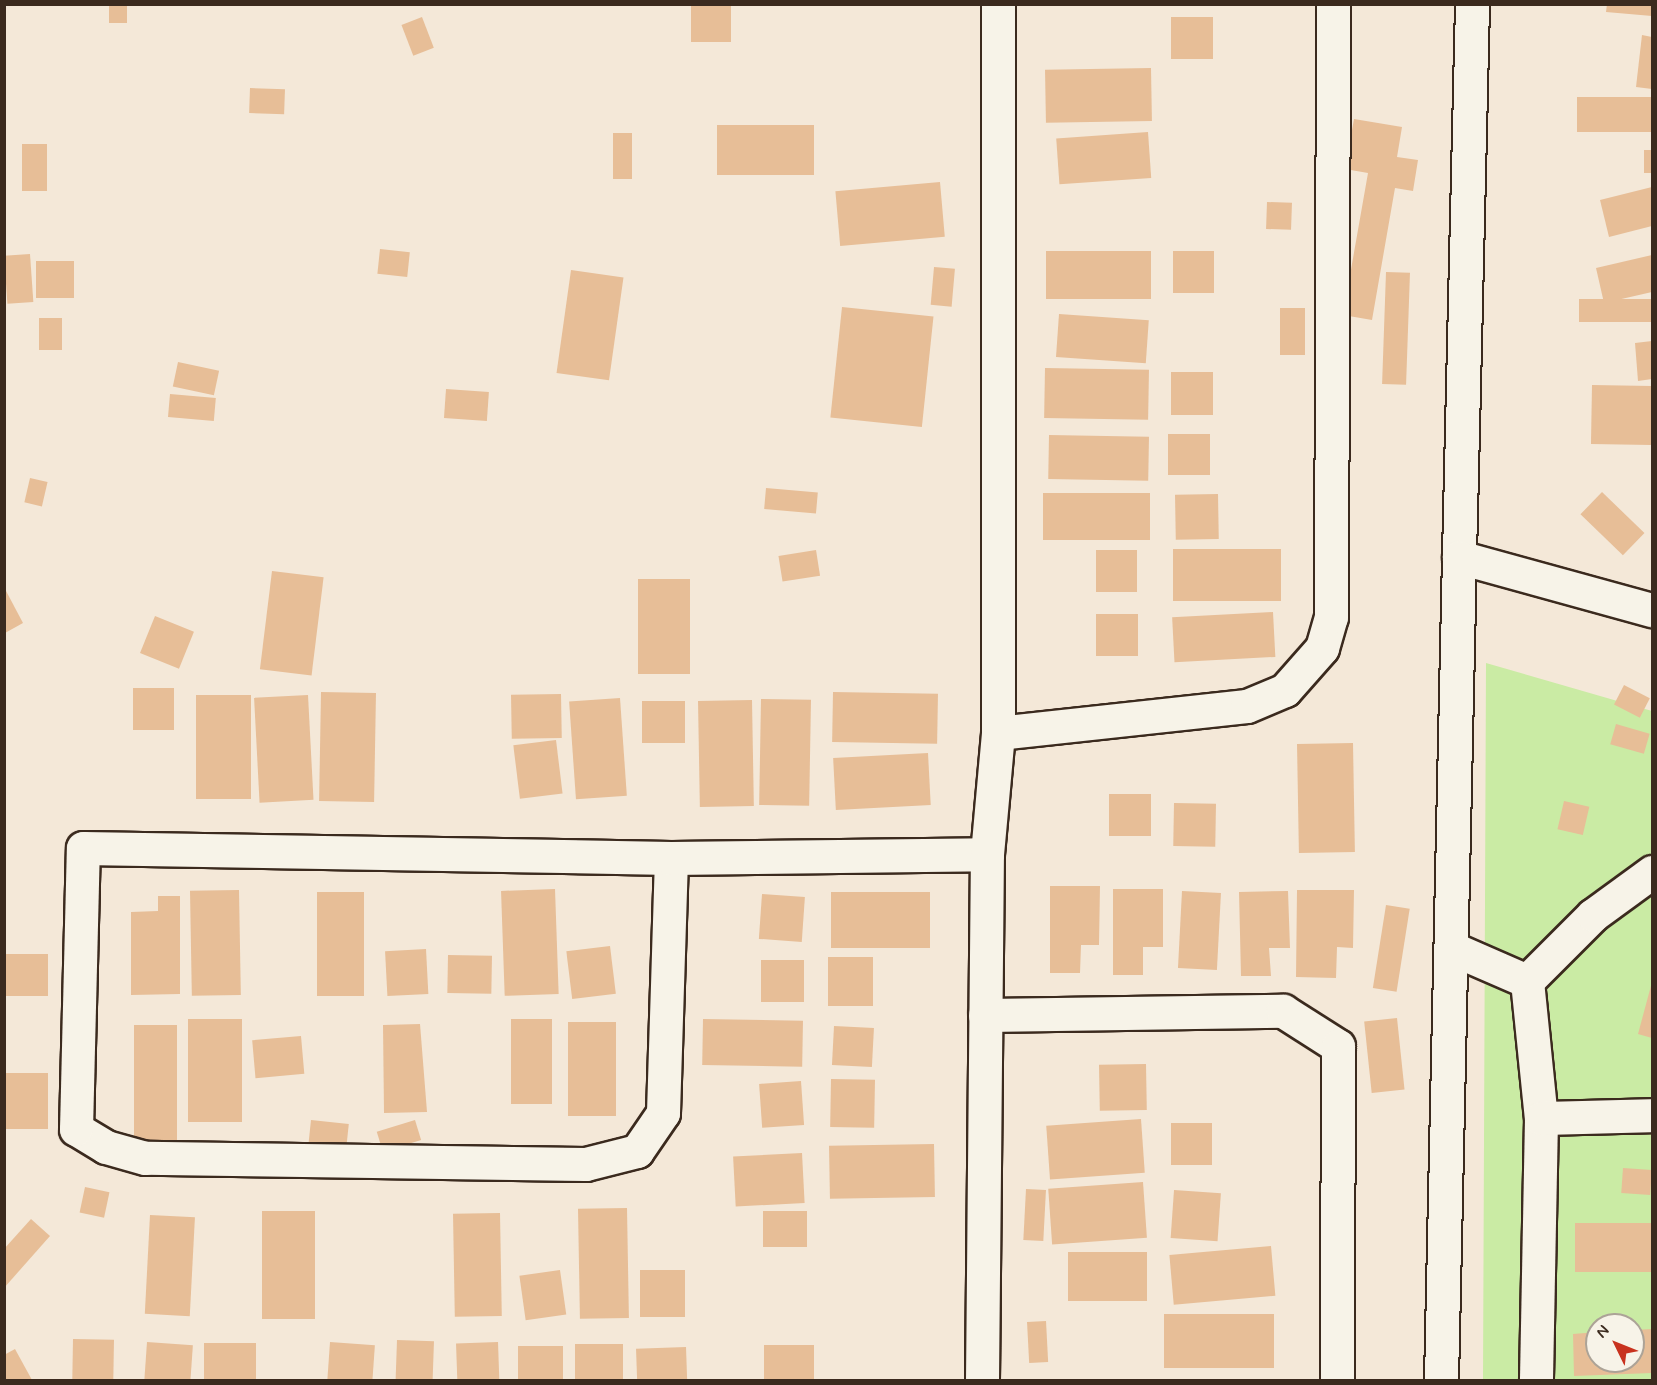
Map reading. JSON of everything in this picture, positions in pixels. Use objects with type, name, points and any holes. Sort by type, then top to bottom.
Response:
[{"type":"street","points":[[982,1380],[987,854],[998,732],[998,4]]},
{"type":"street","points":[[998,732],[1247,706],[1285,690],[1322,648],[1331,618],[1333,4]]},
{"type":"street","points":[[1441,1380],[1472,4]]},
{"type":"street","points":[[1460,557],[1653,610]]},
{"type":"street","points":[[671,858],[663,1113],[637,1151],[586,1164],[145,1158],[106,1147],[76,1130],[83,848],[671,858],[987,854]]},
{"type":"street","points":[[1527,981],[1593,915],[1653,872]]},
{"type":"street","points":[[1451,948],[1527,981]]},
{"type":"street","points":[[1527,981],[1541,1118],[1536,1380]]},
{"type":"street","points":[[986,1015],[1282,1011],[1338,1046],[1336,1380]]},
{"type":"street","points":[[1541,1118],[1653,1115]]},
{"type":"green space","points":[[1486,663],[1652,711],[1652,1380],[1483,1380]]},
{"type":"building","points":[[109,4],[127,4],[127,23],[109,23]]},
{"type":"building","points":[[691,4],[731,4],[731,42],[691,42]]},
{"type":"building","points":[[1607,4],[1652,4],[1652,16],[1606,12]]},
{"type":"building","points":[[422,17],[434,48],[413,56],[401,25]]},
{"type":"building","points":[[1171,17],[1213,17],[1213,59],[1171,59]]},
{"type":"building","points":[[1642,35],[1652,37],[1652,89],[1636,87]]},
{"type":"building","points":[[1151,68],[1152,121],[1046,123],[1045,70]]},
{"type":"building","points":[[250,88],[285,89],[284,114],[249,113]]},
{"type":"building","points":[[1577,97],[1652,97],[1652,132],[1577,132]]},
{"type":"building","points":[[1354,119],[1402,127],[1397,157],[1418,160],[1413,191],[1395,188],[1372,320],[1343,315],[1368,173],[1345,169]]},
{"type":"building","points":[[717,125],[814,125],[814,175],[717,175]]},
{"type":"building","points":[[1148,132],[1151,178],[1059,184],[1056,138]]},
{"type":"building","points":[[613,133],[632,133],[632,179],[613,179]]},
{"type":"building","points":[[22,144],[47,144],[47,191],[22,191]]},
{"type":"building","points":[[1644,150],[1652,150],[1652,173],[1644,173]]},
{"type":"building","points":[[940,182],[945,237],[840,246],[835,191]]},
{"type":"building","points":[[1652,187],[1652,226],[1609,237],[1600,200]]},
{"type":"building","points":[[1267,202],[1292,203],[1291,230],[1266,229]]},
{"type":"building","points":[[380,249],[410,252],[407,277],[377,274]]},
{"type":"building","points":[[1046,251],[1151,251],[1151,299],[1046,299]]},
{"type":"building","points":[[1173,251],[1214,251],[1214,293],[1173,293]]},
{"type":"building","points":[[30,254],[33,302],[7,304],[4,256]]},
{"type":"building","points":[[1652,255],[1652,292],[1604,303],[1596,268]]},
{"type":"building","points":[[36,261],[74,261],[74,298],[36,298]]},
{"type":"building","points":[[934,267],[955,269],[952,307],[931,305]]},
{"type":"building","points":[[571,270],[623,277],[609,380],[557,373]]},
{"type":"building","points":[[1386,272],[1410,273],[1406,385],[1382,384]]},
{"type":"building","points":[[1579,299],[1652,299],[1652,322],[1579,322]]},
{"type":"building","points":[[842,307],[933,317],[922,427],[830,417]]},
{"type":"building","points":[[1280,308],[1305,308],[1305,355],[1280,355]]},
{"type":"building","points":[[1059,314],[1149,320],[1146,363],[1056,357]]},
{"type":"building","points":[[39,318],[62,318],[62,350],[39,350]]},
{"type":"building","points":[[1652,341],[1652,379],[1638,381],[1635,343]]},
{"type":"building","points":[[178,362],[219,371],[214,395],[173,386]]},
{"type":"building","points":[[1045,368],[1149,370],[1148,420],[1044,418]]},
{"type":"building","points":[[1171,372],[1213,372],[1213,415],[1171,415]]},
{"type":"building","points":[[1592,385],[1652,386],[1651,445],[1591,444]]},
{"type":"building","points":[[446,389],[489,392],[487,421],[444,418]]},
{"type":"building","points":[[170,394],[216,398],[214,421],[168,417]]},
{"type":"building","points":[[1168,434],[1210,434],[1210,475],[1168,475]]},
{"type":"building","points":[[1049,435],[1149,437],[1148,481],[1048,479]]},
{"type":"building","points":[[30,478],[48,482],[42,506],[24,502]]},
{"type":"building","points":[[766,488],[818,493],[816,513],[764,509]]},
{"type":"building","points":[[1602,492],[1644,533],[1623,555],[1580,514]]},
{"type":"building","points":[[1043,493],[1150,493],[1150,540],[1043,540]]},
{"type":"building","points":[[1218,494],[1219,539],[1176,540],[1175,495]]},
{"type":"building","points":[[1173,549],[1281,549],[1281,601],[1173,601]]},
{"type":"building","points":[[816,550],[820,576],[783,582],[778,556]]},
{"type":"building","points":[[1096,550],[1137,550],[1137,592],[1096,592]]},
{"type":"building","points":[[272,571],[324,577],[312,676],[260,669]]},
{"type":"building","points":[[638,579],[690,579],[690,674],[638,674]]},
{"type":"building","points":[[5,589],[23,623],[5,633]]},
{"type":"building","points":[[1273,612],[1275,657],[1174,662],[1172,617]]},
{"type":"building","points":[[1096,614],[1138,614],[1138,656],[1096,656]]},
{"type":"building","points":[[155,616],[194,632],[179,669],[140,653]]},
{"type":"building","points":[[1624,685],[1650,698],[1640,718],[1614,705]]},
{"type":"building","points":[[133,688],[174,688],[174,730],[133,730]]},
{"type":"building","points":[[321,692],[376,693],[374,802],[319,801]]},
{"type":"building","points":[[833,692],[938,694],[937,744],[832,742]]},
{"type":"building","points":[[561,694],[562,738],[512,739],[511,695]]},
{"type":"building","points":[[196,695],[251,695],[251,799],[196,799]]},
{"type":"building","points":[[308,695],[313,800],[260,803],[254,698]]},
{"type":"building","points":[[620,698],[627,796],[576,799],[569,702]]},
{"type":"building","points":[[761,699],[811,700],[809,806],[759,805]]},
{"type":"building","points":[[752,700],[754,806],[700,807],[698,701]]},
{"type":"building","points":[[642,701],[685,701],[685,743],[642,743]]},
{"type":"building","points":[[1616,724],[1650,734],[1644,754],[1610,744]]},
{"type":"building","points":[[556,740],[563,794],[520,799],[513,745]]},
{"type":"building","points":[[1353,743],[1355,852],[1299,853],[1297,744]]},
{"type":"building","points":[[928,753],[931,805],[836,810],[833,758]]},
{"type":"building","points":[[1109,794],[1151,794],[1151,836],[1109,836]]},
{"type":"building","points":[[1564,801],[1589,807],[1583,835],[1557,829]]},
{"type":"building","points":[[1174,803],[1216,804],[1215,847],[1173,846]]},
{"type":"building","points":[[1050,886],[1100,886],[1099,945],[1081,945],[1080,973],[1050,973]]},
{"type":"building","points":[[555,889],[559,994],[505,996],[501,891]]},
{"type":"building","points":[[1113,889],[1163,889],[1163,947],[1143,947],[1143,975],[1113,975]]},
{"type":"building","points":[[239,890],[241,995],[192,996],[190,891]]},
{"type":"building","points":[[1297,890],[1354,890],[1353,948],[1337,947],[1336,978],[1296,977]]},
{"type":"building","points":[[1182,891],[1221,893],[1217,970],[1178,968]]},
{"type":"building","points":[[1288,891],[1290,948],[1269,948],[1271,976],[1241,976],[1239,892]]},
{"type":"building","points":[[317,892],[364,892],[364,996],[317,996]]},
{"type":"building","points":[[831,892],[930,892],[930,948],[831,948]]},
{"type":"building","points":[[762,894],[805,897],[802,942],[759,939]]},
{"type":"building","points":[[158,896],[180,896],[180,994],[131,995],[131,912],[158,911]]},
{"type":"building","points":[[1386,905],[1410,909],[1397,992],[1373,988]]},
{"type":"building","points":[[610,946],[616,994],[572,999],[566,951]]},
{"type":"building","points":[[426,949],[428,994],[387,996],[385,951]]},
{"type":"building","points":[[4,954],[48,954],[48,996],[4,996]]},
{"type":"building","points":[[448,955],[492,956],[491,994],[447,993]]},
{"type":"building","points":[[828,957],[873,957],[873,1006],[828,1006]]},
{"type":"building","points":[[761,960],[804,960],[804,1002],[761,1002]]},
{"type":"building","points":[[1652,982],[1652,1038],[1638,1034]]},
{"type":"building","points":[[1397,1018],[1405,1090],[1372,1093],[1364,1021]]},
{"type":"building","points":[[188,1019],[242,1019],[242,1122],[188,1122]]},
{"type":"building","points":[[511,1019],[552,1019],[552,1104],[511,1104]]},
{"type":"building","points":[[703,1019],[803,1021],[802,1067],[702,1065]]},
{"type":"building","points":[[568,1022],[616,1022],[616,1116],[568,1116]]},
{"type":"building","points":[[420,1024],[427,1112],[384,1113],[383,1025]]},
{"type":"building","points":[[134,1025],[177,1025],[177,1142],[134,1142]]},
{"type":"building","points":[[834,1026],[874,1028],[872,1067],[832,1065]]},
{"type":"building","points":[[301,1036],[304,1074],[255,1078],[252,1040]]},
{"type":"building","points":[[1146,1064],[1147,1110],[1100,1111],[1099,1065]]},
{"type":"building","points":[[4,1073],[48,1073],[48,1129],[4,1129]]},
{"type":"building","points":[[831,1079],[875,1080],[874,1128],[830,1127]]},
{"type":"building","points":[[801,1081],[804,1125],[762,1128],[759,1084]]},
{"type":"building","points":[[1141,1119],[1145,1173],[1050,1179],[1046,1126]]},
{"type":"building","points":[[311,1120],[349,1124],[346,1154],[308,1150]]},
{"type":"building","points":[[415,1120],[421,1140],[383,1152],[377,1132]]},
{"type":"building","points":[[1171,1123],[1212,1123],[1212,1165],[1171,1165]]},
{"type":"building","points":[[934,1144],[935,1197],[830,1199],[829,1146]]},
{"type":"building","points":[[802,1153],[805,1203],[736,1207],[733,1157]]},
{"type":"building","points":[[1623,1168],[1652,1170],[1650,1195],[1621,1193]]},
{"type":"building","points":[[1143,1182],[1147,1238],[1052,1244],[1048,1189]]},
{"type":"building","points":[[85,1187],[109,1192],[104,1218],[80,1212]]},
{"type":"building","points":[[1026,1189],[1046,1190],[1043,1241],[1023,1240]]},
{"type":"building","points":[[1174,1190],[1221,1193],[1218,1241],[1171,1238]]},
{"type":"building","points":[[627,1208],[629,1318],[580,1319],[578,1209]]},
{"type":"building","points":[[262,1211],[315,1211],[315,1319],[262,1319]]},
{"type":"building","points":[[763,1211],[807,1211],[807,1247],[763,1247]]},
{"type":"building","points":[[500,1213],[502,1316],[455,1317],[453,1214]]},
{"type":"building","points":[[150,1215],[195,1217],[190,1316],[145,1314]]},
{"type":"building","points":[[31,1219],[50,1236],[4,1288],[4,1249]]},
{"type":"building","points":[[1575,1223],[1652,1223],[1652,1272],[1575,1272]]},
{"type":"building","points":[[1271,1246],[1275,1296],[1174,1305],[1169,1255]]},
{"type":"building","points":[[1068,1252],[1147,1252],[1147,1301],[1068,1301]]},
{"type":"building","points":[[560,1270],[566,1315],[526,1320],[519,1276]]},
{"type":"building","points":[[640,1270],[685,1270],[685,1317],[640,1317]]},
{"type":"building","points":[[1164,1314],[1274,1314],[1274,1368],[1164,1368]]},
{"type":"building","points":[[1046,1321],[1048,1362],[1029,1363],[1027,1322]]},
{"type":"building","points":[[1645,1329],[1652,1329],[1652,1373],[1574,1376],[1573,1334],[1585,1333],[1585,1373],[1645,1373]]},
{"type":"building","points":[[73,1339],[114,1340],[113,1380],[72,1380]]},
{"type":"building","points":[[397,1340],[434,1341],[433,1380],[396,1380]]},
{"type":"building","points":[[147,1342],[193,1345],[190,1380],[144,1380]]},
{"type":"building","points":[[330,1342],[375,1345],[372,1380],[327,1380]]},
{"type":"building","points":[[498,1342],[499,1380],[457,1380],[456,1343]]},
{"type":"building","points":[[204,1343],[256,1343],[256,1380],[204,1380]]},
{"type":"building","points":[[575,1344],[623,1344],[623,1380],[575,1380]]},
{"type":"building","points":[[764,1345],[814,1345],[814,1380],[764,1380]]},
{"type":"building","points":[[518,1346],[563,1346],[563,1380],[518,1380]]},
{"type":"building","points":[[686,1347],[687,1380],[637,1380],[636,1349]]},
{"type":"building","points":[[15,1349],[32,1380],[4,1380],[4,1355]]}]
